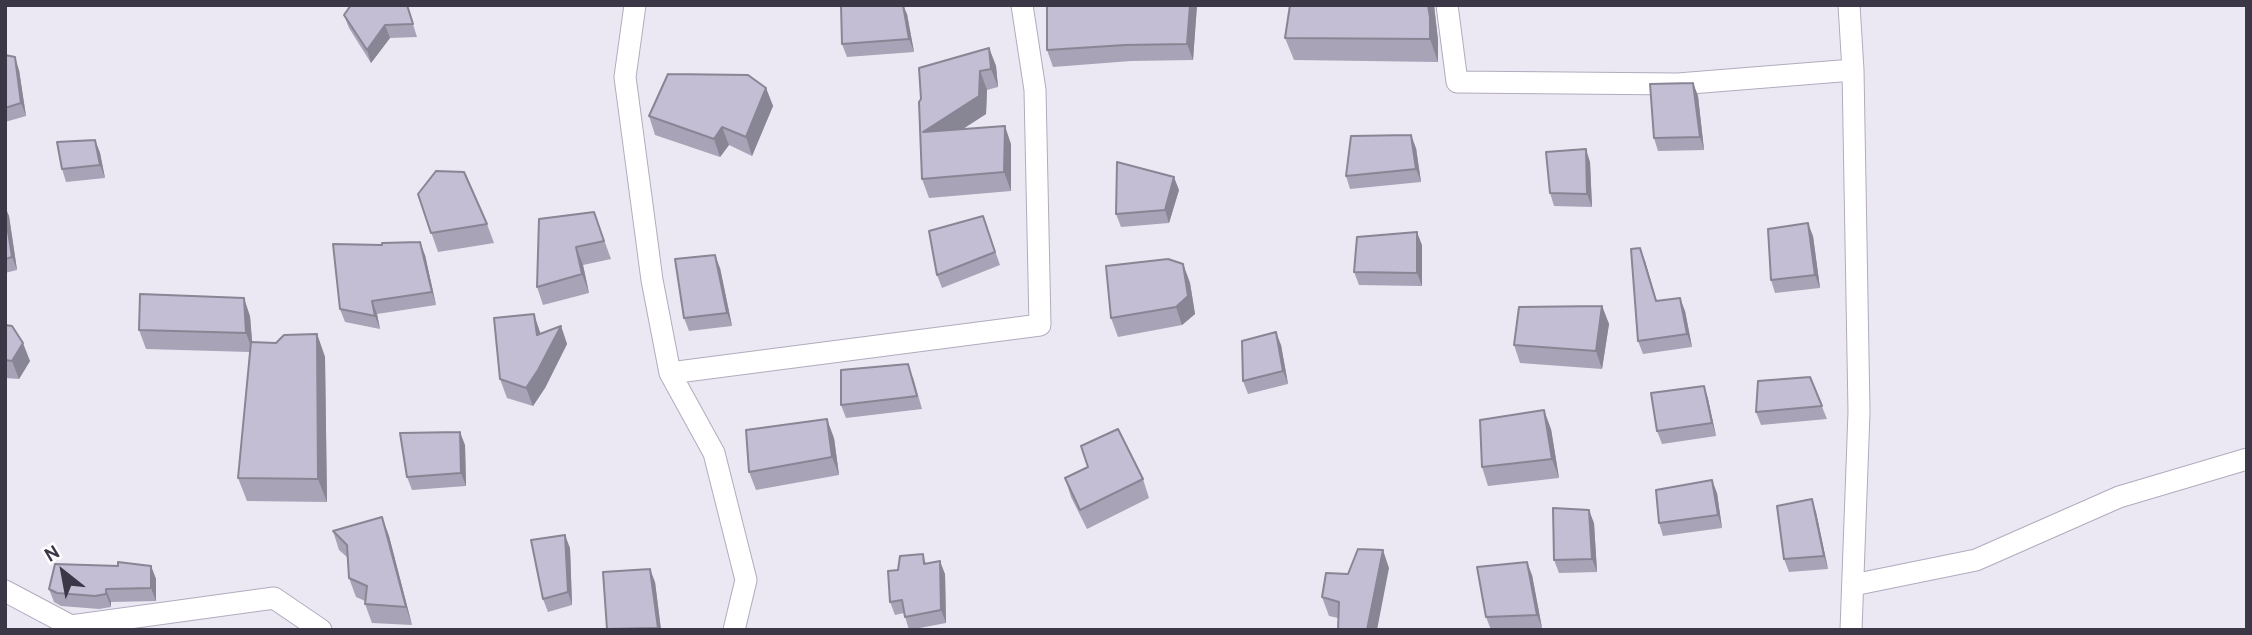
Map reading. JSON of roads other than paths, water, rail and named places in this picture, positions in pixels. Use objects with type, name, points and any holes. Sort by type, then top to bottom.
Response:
[{"type":"street","points":[[635,5],[625,77],[652,280],[670,373],[714,453],[746,580],[734,630]]},
{"type":"street","points":[[670,373],[1040,325],[1035,90],[1022,5]]},
{"type":"street","points":[[1447,5],[1457,82],[1678,84],[1853,70]]},
{"type":"street","points":[[1849,5],[1853,70],[1859,412],[1852,630]]},
{"type":"street","points":[[1853,585],[1976,560],[2119,497],[2247,459]]},
{"type":"street","points":[[5,591],[63,628],[274,598],[321,630]]}]
